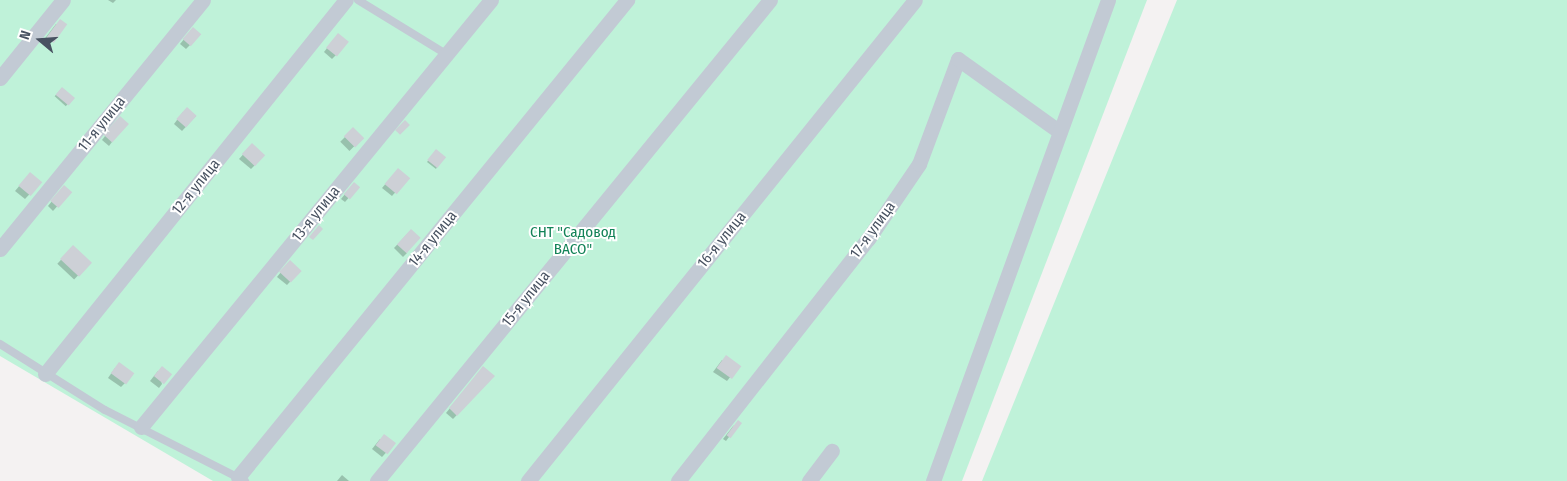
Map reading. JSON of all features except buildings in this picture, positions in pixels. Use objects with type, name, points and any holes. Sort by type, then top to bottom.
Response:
[{"type":"street","points":[[0,78],[63,0]]},
{"type":"street","name":"11-я улица","points":[[0,249],[203,0]]},
{"type":"street","name":"12-я улица","points":[[45,374],[346,0]]},
{"type":"street","name":"13-я улица","points":[[141,427],[491,0]]},
{"type":"street","name":"14-я улица","points":[[242,479],[627,0]]},
{"type":"street","name":"15-я улица","points":[[377,481],[770,0]]},
{"type":"street","name":"16-я улица","points":[[528,481],[915,0]]},
{"type":"street","points":[[933,481],[1108,0]]},
{"type":"street","name":"17-я улица","points":[[678,481],[868,239],[919,164],[958,59],[1060,132]]},
{"type":"street","points":[[809,481],[832,451]]},
{"type":"lane","points":[[358,0],[446,54]]},
{"type":"lane","points":[[0,344],[45,374],[141,427],[242,479]]},
{"type":"green space","name":"СНТ \"Садовод ВАСО\"","points":[[0,0],[1147,0],[962,481],[213,481],[0,356]]},
{"type":"green space","points":[[1177,0],[1567,0],[1567,481],[982,481]]}]
